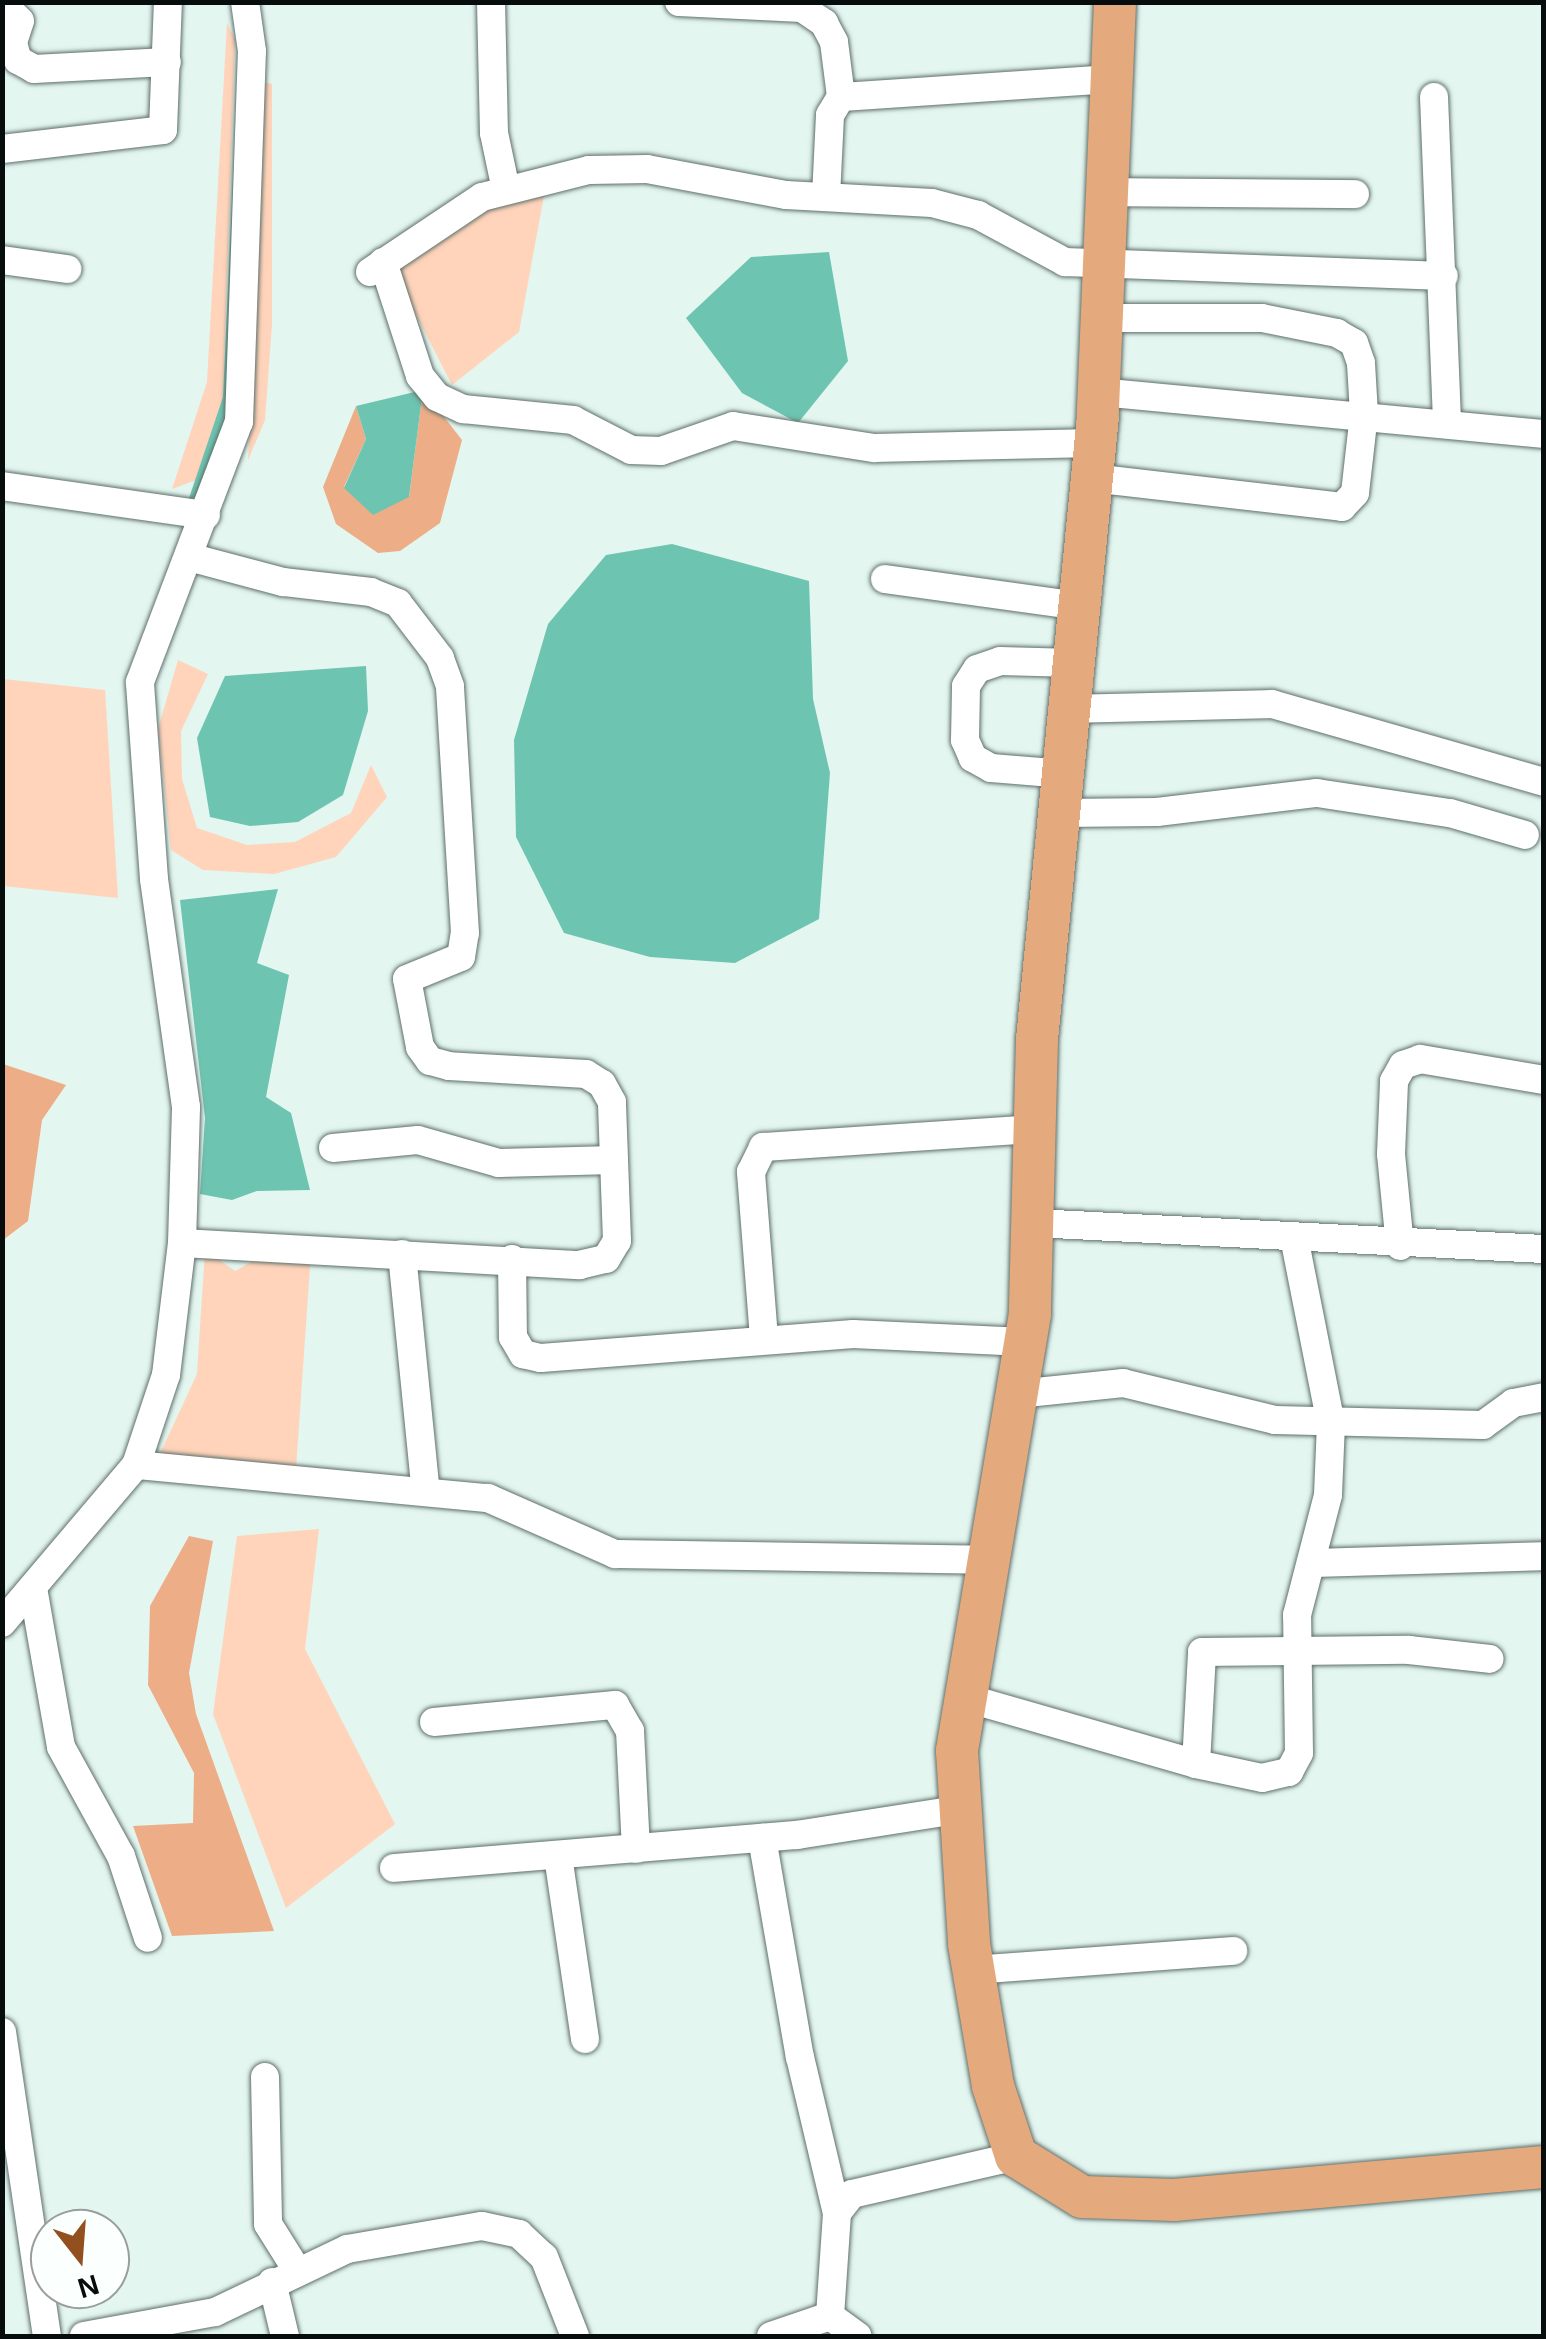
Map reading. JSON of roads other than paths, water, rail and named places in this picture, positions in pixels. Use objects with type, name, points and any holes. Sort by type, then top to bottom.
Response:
[{"type":"main road","points":[[1115,2],[1094,460],[1033,1129],[1034,1223],[1025,1342],[963,1698],[957,1810],[973,1970],[992,2086],[1016,2156],[1082,2197],[1124,2200],[1544,2167]]},
{"type":"street","points":[[2,149],[163,130],[168,2]]},
{"type":"street","points":[[2,1623],[136,1466],[166,1375],[182,1243],[186,1107],[154,879],[140,682],[239,422],[252,50],[245,2]]},
{"type":"street","points":[[491,2],[494,133],[506,190]]},
{"type":"street","points":[[679,2],[803,6],[824,23],[834,42],[841,97]]},
{"type":"street","points":[[2,3],[20,21],[13,43],[18,60],[34,68],[167,62]]},
{"type":"street","points":[[826,197],[830,115],[841,97],[858,90],[998,90],[1112,78]]},
{"type":"street","points":[[1434,98],[1444,276],[1446,424]]},
{"type":"street","points":[[1102,318],[1262,318],[1337,333],[1354,343],[1361,363],[1364,414],[1355,494],[1342,507],[1094,460],[874,448],[733,426],[661,451],[631,450],[573,420],[462,410],[437,397],[420,376],[376,267],[423,230],[506,190],[589,170],[647,169],[826,197],[932,203],[978,216],[1039,255],[1444,276]]},
{"type":"street","points":[[1107,192],[1355,194]]},
{"type":"street","points":[[2,260],[67,269]]},
{"type":"street","points":[[1098,392],[1364,414],[1544,434]]},
{"type":"street","points":[[2,486],[206,515]]},
{"type":"street","points":[[182,1243],[579,1265],[606,1258],[617,1240],[612,1102],[586,1074],[449,1066],[430,1061],[420,1047],[407,979],[461,957],[465,934],[450,686],[440,658],[398,603],[371,592],[284,582],[189,557]]},
{"type":"street","points":[[885,579],[1080,606]]},
{"type":"street","points":[[1074,664],[1000,661],[977,669],[966,686],[965,740],[973,758],[1063,793],[1158,812],[1318,793],[1450,814],[1524,835]]},
{"type":"street","points":[[1070,708],[1272,704],[1544,782]]},
{"type":"street","points":[[1400,1246],[1391,1154],[1394,1081],[1403,1065],[1420,1059],[1544,1080]]},
{"type":"street","points":[[764,1338],[750,1172],[763,1147],[784,1139],[1033,1129]]},
{"type":"street","points":[[333,1148],[418,1140],[499,1164],[614,1160]]},
{"type":"street","points":[[1034,1223],[1295,1242],[1544,1248]]},
{"type":"street","points":[[963,1698],[1196,1764],[1262,1778],[1289,1772],[1299,1753],[1293,1655],[1328,1494],[1331,1424],[1295,1242]]},
{"type":"street","points":[[402,1254],[425,1486]]},
{"type":"street","points":[[512,1259],[513,1338],[523,1354],[764,1338],[1025,1342]]},
{"type":"street","points":[[1016,1394],[1123,1383],[1276,1420],[1331,1424],[1483,1425],[1513,1402],[1544,1398]]},
{"type":"street","points":[[136,1466],[256,1482],[425,1486],[537,1514],[615,1554],[986,1560]]},
{"type":"street","points":[[1311,1562],[1544,1556]]},
{"type":"street","points":[[34,1588],[61,1747],[121,1856],[148,1938]]},
{"type":"street","points":[[1196,1764],[1202,1652],[1293,1655],[1409,1650],[1490,1659]]},
{"type":"street","points":[[434,1722],[615,1705],[630,1731],[636,1849]]},
{"type":"street","points":[[394,1868],[762,1838],[957,1810]]},
{"type":"street","points":[[762,1838],[800,2058],[838,2213],[830,2316]]},
{"type":"street","points":[[558,1856],[585,2039]]},
{"type":"street","points":[[973,1970],[1233,1951]]},
{"type":"street","points":[[2,2032],[13,2156],[47,2336]]},
{"type":"street","points":[[265,2077],[268,2224],[283,2274],[285,2336]]},
{"type":"street","points":[[838,2213],[852,2194],[869,2188],[1016,2156]]},
{"type":"street","points":[[84,2336],[215,2312],[283,2274],[347,2248],[482,2226],[520,2234],[544,2257],[575,2336]]},
{"type":"street","points":[[770,2336],[830,2316]]},
{"type":"street","points":[[830,2316],[858,2336]]}]
